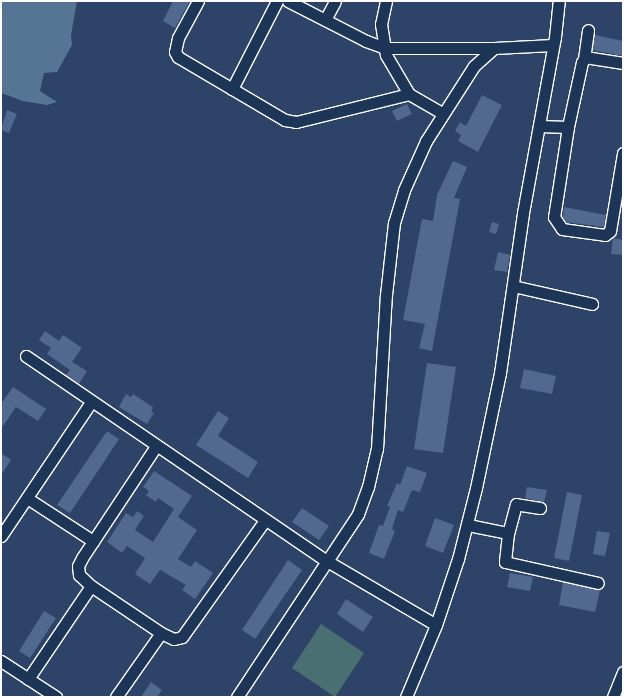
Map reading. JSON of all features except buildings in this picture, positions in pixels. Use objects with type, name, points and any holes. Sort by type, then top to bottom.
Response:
[{"type":"street","points":[[198,1],[178,38],[175,52],[178,57],[285,120],[296,122],[409,94]]},
{"type":"street","points":[[232,89],[277,1]]},
{"type":"street","points":[[288,1],[385,48],[494,48],[554,45]]},
{"type":"street","points":[[325,20],[334,1]]},
{"type":"street","points":[[386,1],[381,24],[386,55],[409,94],[443,114]]},
{"type":"street","points":[[406,697],[436,625],[468,525],[500,372],[539,126],[554,45],[559,1]]},
{"type":"street","points":[[588,30],[584,59],[568,127],[554,217],[562,229],[605,235],[610,231],[623,153]]},
{"type":"street","points":[[237,697],[358,514],[368,486],[377,449],[386,295],[394,223],[404,190],[426,142],[474,66],[494,48]]},
{"type":"street","points":[[584,59],[623,63]]},
{"type":"street","points":[[539,126],[568,127]]},
{"type":"street","points":[[513,286],[592,304]]},
{"type":"street","points":[[26,356],[91,402],[327,561],[436,625]]},
{"type":"street","points":[[1,536],[91,402]]},
{"type":"street","points":[[156,446],[78,566],[79,575],[91,586],[161,633],[174,639],[182,637],[265,520]]},
{"type":"street","points":[[27,498],[93,541]]},
{"type":"street","points":[[540,508],[516,504],[508,533],[504,557],[505,562],[509,565],[598,583]]},
{"type":"street","points":[[468,525],[508,533]]},
{"type":"street","points":[[28,679],[91,586]]},
{"type":"street","points":[[116,697],[161,633]]},
{"type":"street","points":[[2,665],[28,679],[56,697]]},
{"type":"street","points":[[613,697],[623,672]]},
{"type":"green space","points":[[321,624],[364,653],[335,697],[292,668]]},
{"type":"water","points":[[1,1],[77,1],[71,35],[72,45],[57,72],[44,73],[40,91],[57,102],[47,105],[23,101],[1,93]]}]
